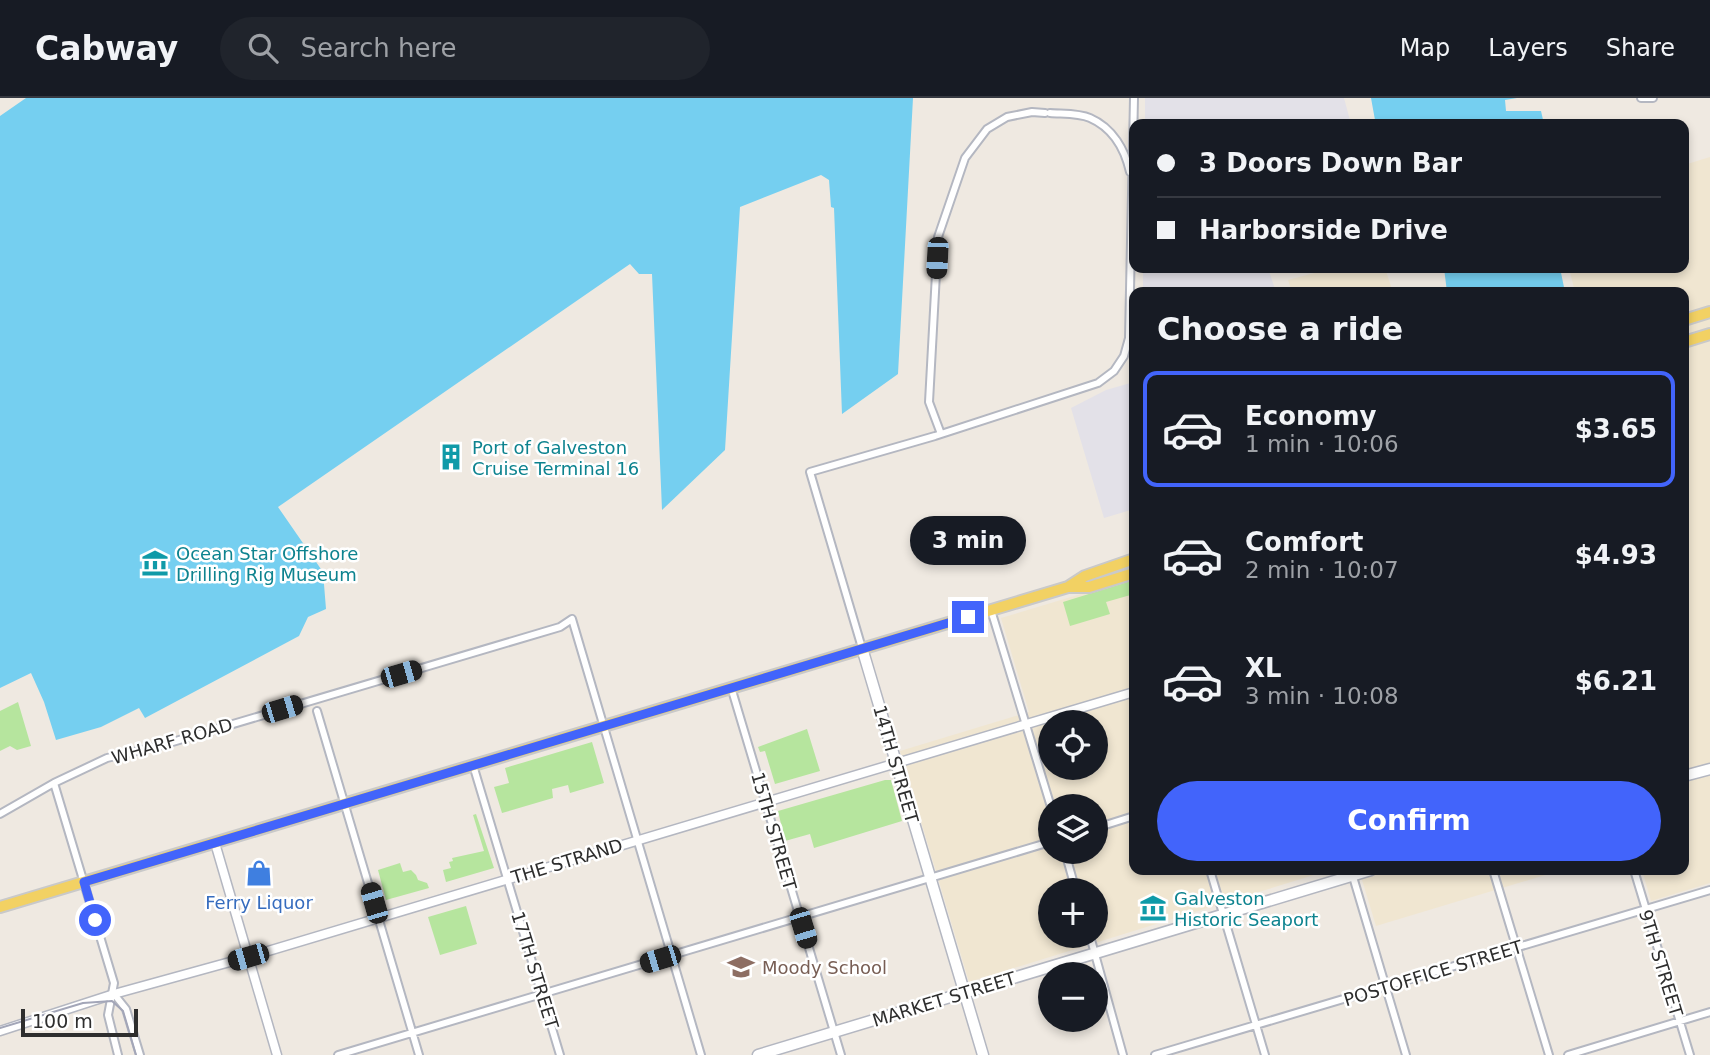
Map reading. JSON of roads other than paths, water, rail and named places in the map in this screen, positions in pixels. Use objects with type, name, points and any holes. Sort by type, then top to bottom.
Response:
[{"type":"main road","points":[[1689,318],[1710,312]]},
{"type":"main road","points":[[1689,340],[1710,334]]},
{"type":"main road","points":[[0,908],[1068,587],[1085,576],[1129,561]]},
{"type":"main road","points":[[1068,587],[1089,587],[1129,575]]},
{"type":"main road","name":"14TH STREET","points":[[862,648],[983,1055]]},
{"type":"main road","points":[[1689,774],[1710,768]]},
{"type":"main road","name":"MARKET STREET","points":[[758,1055],[1223,915],[1343,875]]},
{"type":"street","points":[[1134,119],[1135,98]]},
{"type":"street","points":[[1641,98],[1653,98]]},
{"type":"street","points":[[1129,169],[1125,151],[1112,135],[1091,118],[1048,113],[1032,112],[1007,117],[987,130],[965,158],[938,237],[929,402],[941,434],[1098,383],[1125,356],[1129,338]]},
{"type":"street","name":"14TH STREET","points":[[862,648],[810,472],[941,434]]},
{"type":"street","points":[[991,610],[1047,794]]},
{"type":"street","name":"WHARF ROAD","points":[[0,814],[54,783],[107,758],[159,746],[547,631],[572,619],[603,726]]},
{"type":"street","name":"15TH STREET","points":[[731,687],[841,1055]]},
{"type":"street","name":"THE STRAND","points":[[0,1031],[1129,693]]},
{"type":"street","points":[[317,711],[419,1055]]},
{"type":"street","points":[[603,726],[701,1055]]},
{"type":"street","name":"17TH STREET","points":[[473,765],[560,1055]]},
{"type":"street","points":[[54,783],[114,983],[109,1021],[118,1055]]},
{"type":"street","points":[[1108,825],[1129,818]]},
{"type":"street","points":[[215,843],[277,1055]]},
{"type":"street","points":[[338,1055],[1038,846]]},
{"type":"street","points":[[1211,875],[1265,1055]]},
{"type":"street","points":[[1353,875],[1406,1055]]},
{"type":"street","points":[[1495,875],[1549,1055]]},
{"type":"street","name":"9TH STREET","points":[[1635,875],[1690,1055]]},
{"type":"street","name":"POSTOFFICE STREET","points":[[1155,1055],[1710,890]]},
{"type":"street","points":[[1094,948],[1123,1055]]},
{"type":"street","points":[[114,995],[126,1009],[140,1055]]},
{"type":"street","points":[[1568,1055],[1710,1012]]},
{"type":"water","points":[[26,98],[913,98],[898,374],[842,414],[834,208],[831,207],[829,180],[821,175],[740,207],[725,450],[662,510],[652,274],[639,274],[630,264],[278,507],[323,572],[326,609],[308,617],[299,636],[145,718],[139,708],[101,727],[56,740],[31,673],[0,688],[0,116]]},
{"type":"water","points":[[1371,98],[1517,98],[1505,100],[1506,111],[1541,111],[1543,119],[1375,119]]},
{"type":"water","points":[[1445,273],[1561,273],[1564,287],[1446,287]]},
{"type":"tram line","points":[[0,1028],[83,1003],[112,1001],[123,1011],[136,1055]]},
{"type":"place","name":"Port of Galveston Cruise Terminal 16","points":[[451,457]]},
{"type":"place","name":"Ocean Star Offshore Drilling Rig Museum","points":[[155,563]]},
{"type":"place","name":"Ferry Liquor","points":[[259,873]]},
{"type":"place","name":"Galveston Historic Seaport","points":[[1153,908]]},
{"type":"place","name":"Moody School","points":[[741,967]]}]
